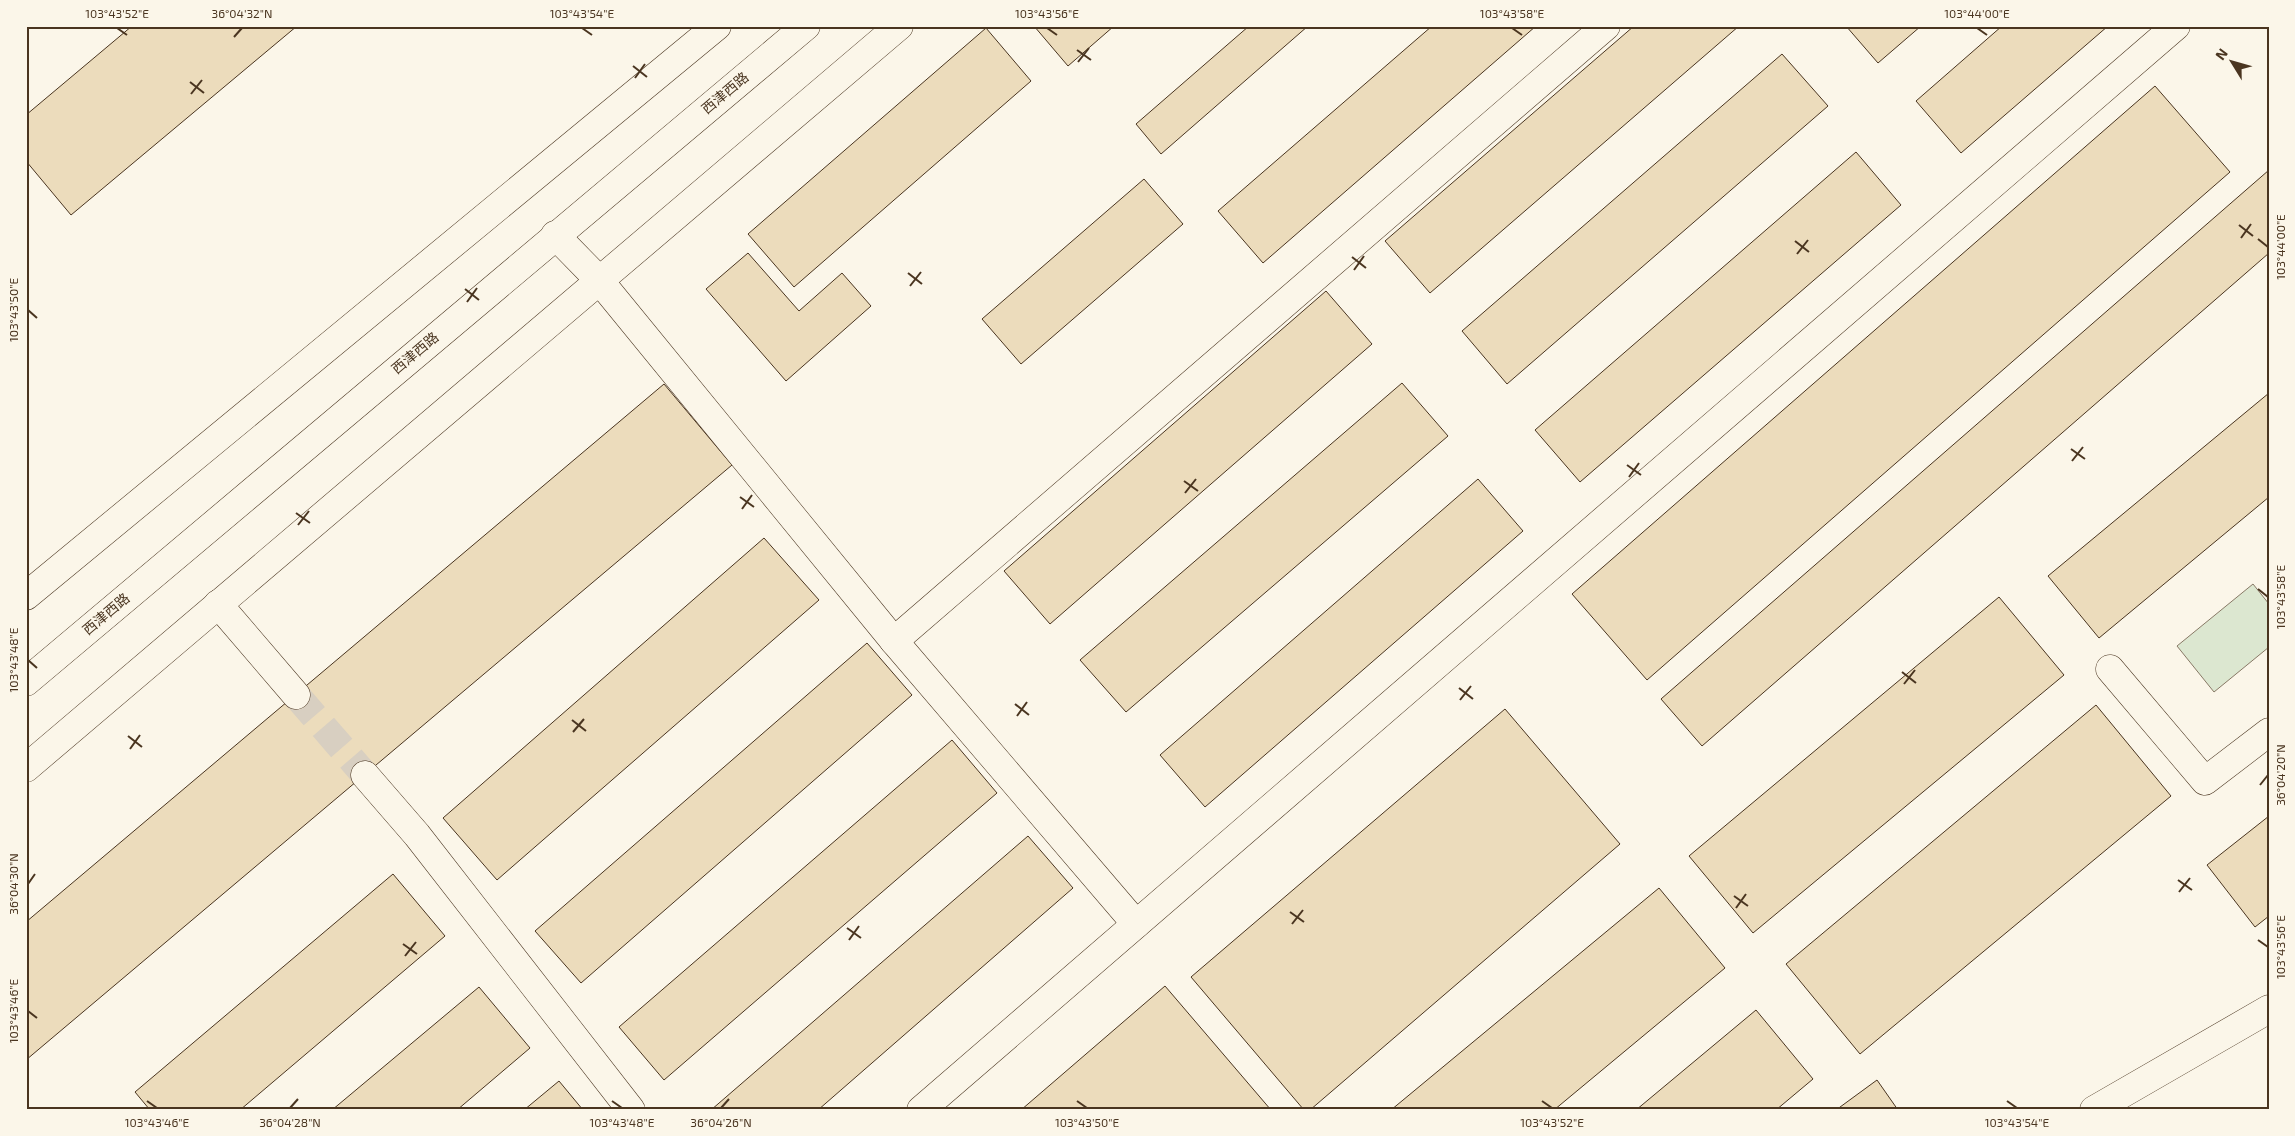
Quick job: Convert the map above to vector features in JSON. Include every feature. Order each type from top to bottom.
[{"type":"main road","points":[[26,596],[717,26]]},
{"type":"main road","name":"西津西路","points":[[26,682],[555,235],[806,26]]},
{"type":"main road","points":[[26,768],[899,26]]},
{"type":"main road","points":[[894,641],[1606,26]]},
{"type":"main road","points":[[921,1110],[2176,26]]},
{"type":"main road","points":[[555,235],[599,280],[894,641],[1136,924]]},
{"type":"main road","points":[[218,604],[296,695]]},
{"type":"main road","points":[[2110,669],[2205,781],[2269,732]]},
{"type":"main road","points":[[365,775],[417,835],[631,1110]]},
{"type":"main road","points":[[2094,1110],[2269,1009]]},
{"type":"green space","points":[[2253,584],[2269,604],[2269,647],[2214,692],[2177,646]]},
{"type":"building","points":[[132,26],[297,26],[71,215],[26,161],[26,115]]},
{"type":"building","points":[[1034,26],[1114,26],[1068,66]]},
{"type":"building","points":[[1249,26],[1308,26],[1161,154],[1136,124]]},
{"type":"building","points":[[1432,26],[1536,26],[1263,263],[1218,211]]},
{"type":"building","points":[[1634,26],[1739,26],[1430,293],[1385,241]]},
{"type":"building","points":[[1846,26],[1921,26],[1878,63]]},
{"type":"building","points":[[2002,26],[2108,26],[1961,153],[1916,101]]},
{"type":"building","points":[[986,28],[1031,81],[794,287],[748,234]]},
{"type":"building","points":[[1782,54],[1828,106],[1507,384],[1462,331]]},
{"type":"building","points":[[2155,86],[2230,172],[1647,680],[1572,594]]},
{"type":"building","points":[[1856,152],[1901,205],[1580,482],[1535,430]]},
{"type":"building","points":[[2269,170],[2269,253],[1702,746],[1661,699]]},
{"type":"building","points":[[1144,179],[1183,224],[1021,364],[982,319]]},
{"type":"building","points":[[748,253],[799,311],[842,273],[871,306],[786,381],[706,289]]},
{"type":"building","points":[[1326,291],[1372,344],[1050,624],[1004,571]]},
{"type":"building","points":[[1402,383],[1448,436],[1126,712],[1080,660]]},
{"type":"building","points":[[664,384],[732,465],[26,1060],[26,922]]},
{"type":"building","points":[[2269,393],[2269,497],[2099,638],[2048,576]]},
{"type":"building","points":[[1478,479],[1523,531],[1205,807],[1160,755]]},
{"type":"building","points":[[764,538],[819,600],[497,880],[443,818]]},
{"type":"building","points":[[1999,597],[2064,675],[1753,933],[1689,856]]},
{"type":"building","points":[[867,643],[912,695],[581,983],[535,931]]},
{"type":"building","points":[[2096,705],[2171,796],[1860,1054],[1786,964]]},
{"type":"building","points":[[1505,709],[1620,844],[1310,1110],[1304,1110],[1191,977]]},
{"type":"building","points":[[952,740],[997,793],[664,1080],[619,1027]]},
{"type":"building","points":[[2269,816],[2269,916],[2255,927],[2207,865]]},
{"type":"building","points":[[1028,836],[1073,888],[818,1110],[711,1110]]},
{"type":"building","points":[[393,874],[445,936],[240,1110],[150,1110],[135,1092]]},
{"type":"building","points":[[1659,888],[1725,968],[1554,1110],[1391,1110]]},
{"type":"building","points":[[1165,986],[1271,1110],[1021,1110]]},
{"type":"building","points":[[479,987],[530,1048],[457,1110],[332,1110]]},
{"type":"building","points":[[1756,1010],[1813,1079],[1776,1110],[1636,1110]]},
{"type":"building","points":[[1877,1080],[1898,1110],[1836,1110]]},
{"type":"building","points":[[559,1081],[583,1110],[524,1110]]},
{"type":"tunnel","points":[[296,695],[365,775]]}]
